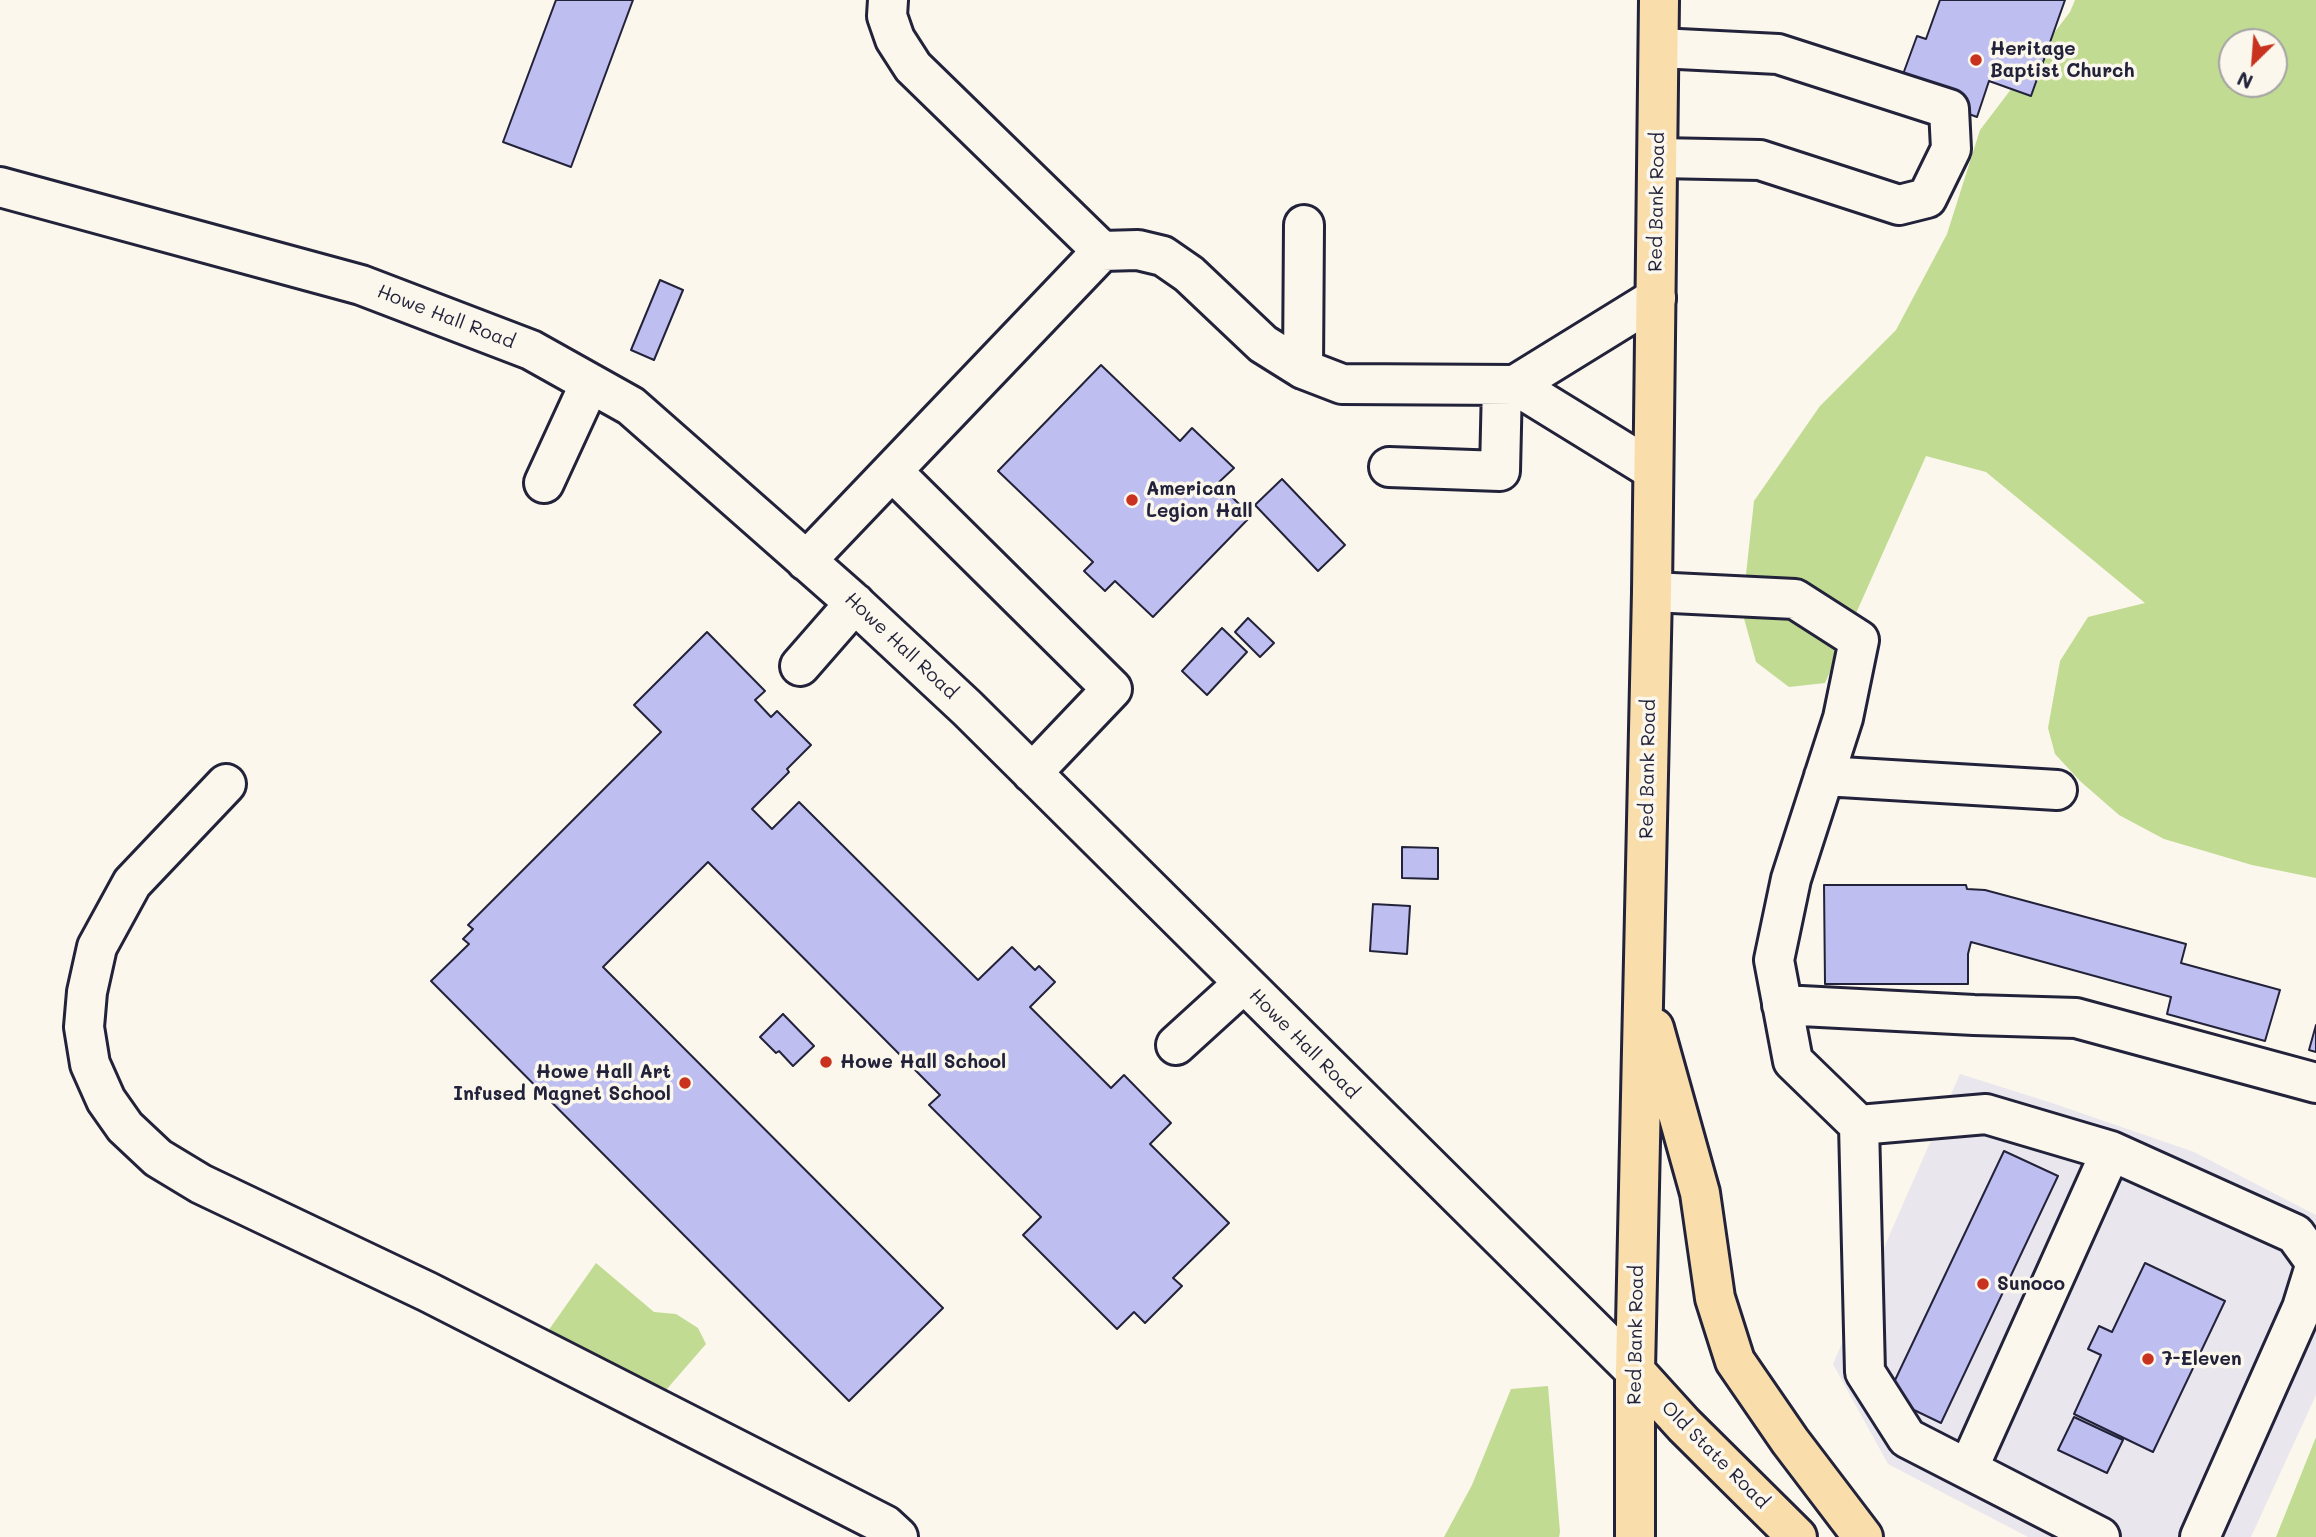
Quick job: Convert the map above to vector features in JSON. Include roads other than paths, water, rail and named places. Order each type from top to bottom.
[{"type":"main road","name":"Red Bank Road","points":[[1635,1537],[1635,1371],[1651,592],[1659,0]]},
{"type":"main road","points":[[1643,989],[1700,1192],[1715,1298],[1735,1361],[1790,1441],[1863,1537]]},
{"type":"main road","name":"Old State Road","points":[[1635,1371],[1684,1425],[1797,1537]]},
{"type":"street","points":[[888,0],[887,16],[895,39],[913,67],[1102,251]]},
{"type":"street","points":[[1658,158],[1760,160],[1899,205],[1927,198],[1951,149],[1949,109],[1778,54],[1660,48]]},
{"type":"street","name":"Howe Hall Road","points":[[0,187],[361,285],[531,350],[631,406],[855,603],[967,708],[1635,1371]]},
{"type":"street","points":[[1303,369],[1304,225]]},
{"type":"street","points":[[807,561],[1102,251],[1138,250],[1163,256],[1189,274],[1263,344],[1303,369],[1342,384],[1509,385],[1653,470]]},
{"type":"street","points":[[1509,385],[1656,298]]},
{"type":"street","points":[[544,483],[590,383]]},
{"type":"street","points":[[1389,467],[1500,471],[1509,385]]},
{"type":"street","points":[[892,471],[1112,689],[1032,773]]},
{"type":"street","points":[[1651,592],[1794,599],[1858,640],[1843,718],[1791,879],[1774,960],[1793,1061],[1859,1125],[1865,1372],[1907,1438],[2100,1537]]},
{"type":"street","points":[[800,666],[855,603]]},
{"type":"street","points":[[1824,776],[2057,790]]},
{"type":"street","points":[[226,784],[132,883],[97,947],[87,992],[84,1027],[90,1064],[106,1100],[125,1128],[158,1158],[201,1184],[428,1292],[885,1525],[898,1537]]},
{"type":"street","points":[[1176,1045],[1243,984]]},
{"type":"street","points":[[1783,1005],[1973,1016],[2076,1018],[2316,1083]]},
{"type":"street","points":[[1859,1125],[1986,1114],[2111,1151],[2295,1234],[2316,1263],[2302,1308],[2200,1537]]},
{"type":"street","points":[[1968,1469],[2111,1151]]},
{"type":"place","name":"Heritage Baptist Church","points":[[1976,60]]},
{"type":"place","name":"American Legion Hall","points":[[1132,500]]},
{"type":"place","name":"Howe Hall School","points":[[826,1062]]},
{"type":"place","name":"Howe Hall Art Infused Magnet School","points":[[685,1083]]},
{"type":"place","name":"Sunoco","points":[[1983,1284]]},
{"type":"place","name":"7-Eleven","points":[[2148,1359]]}]
